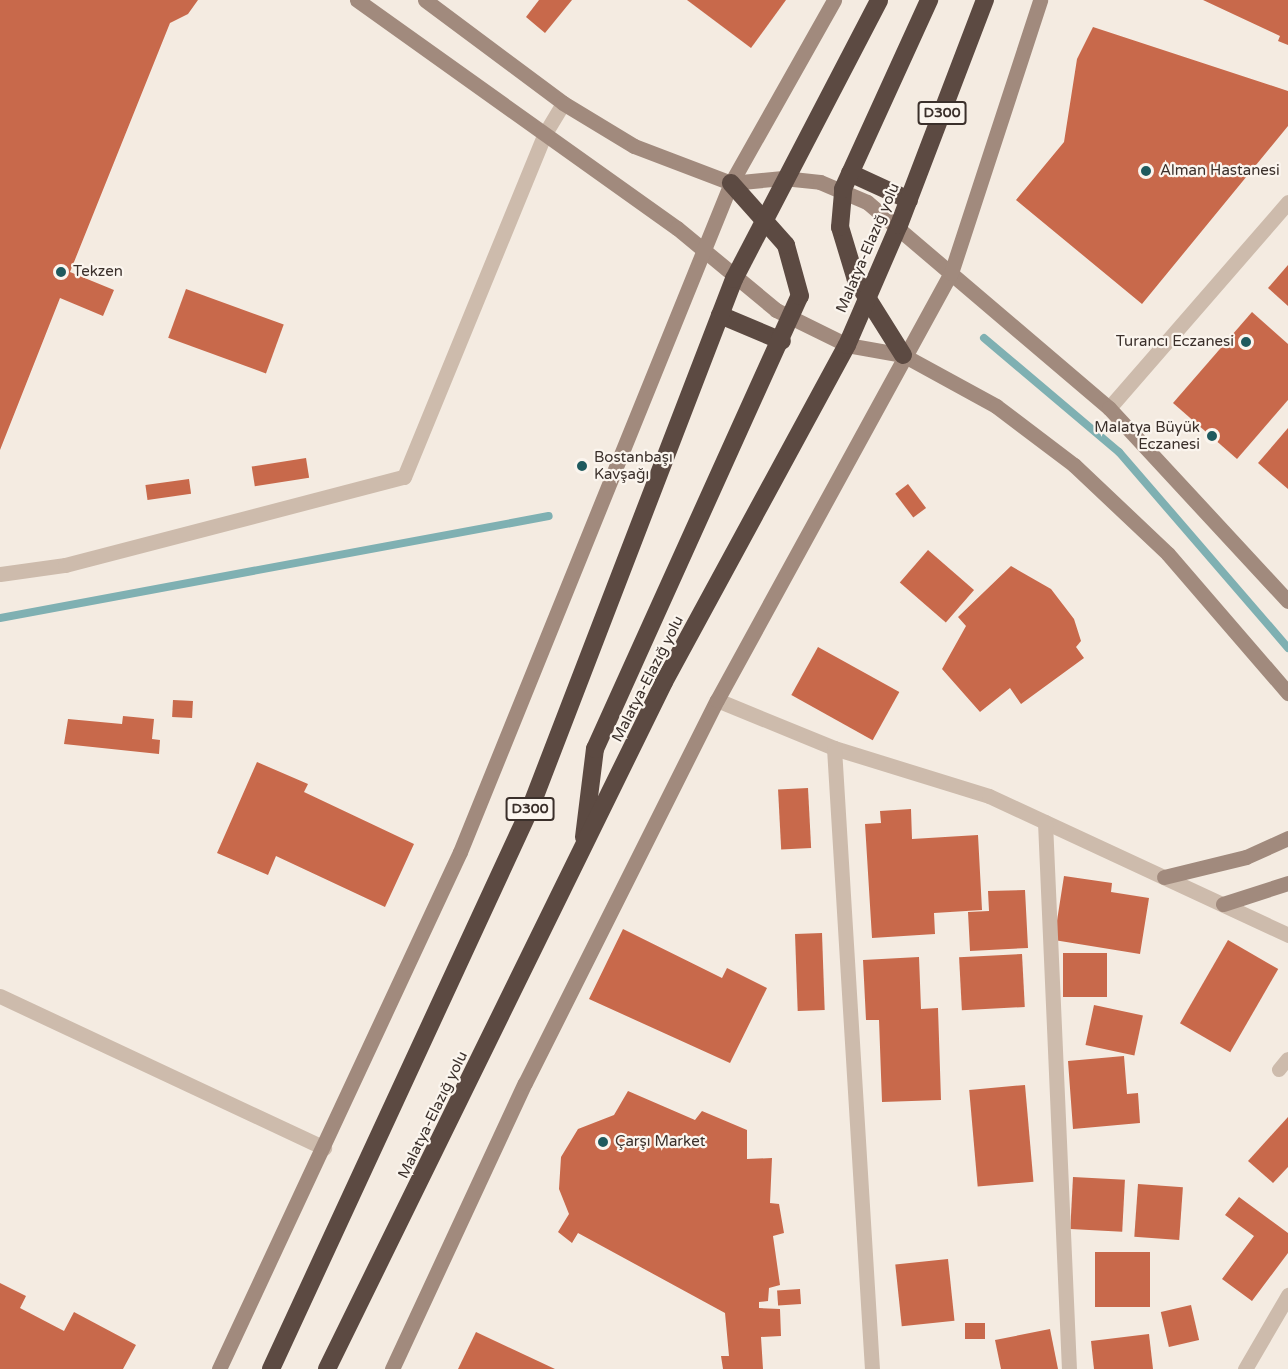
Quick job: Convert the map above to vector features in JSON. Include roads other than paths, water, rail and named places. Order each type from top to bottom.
[{"type":"highway","name":"D300","points":[[271,1369],[530,809],[734,279],[783,178],[879,0]]},
{"type":"highway","points":[[903,355],[867,299],[840,227],[847,181],[929,0]]},
{"type":"highway","name":"Malatya-Elazığ yolu","points":[[330,1364],[582,854],[664,682],[847,345],[909,200],[985,0]]},
{"type":"highway","points":[[847,181],[909,200]]},
{"type":"highway","points":[[582,854],[595,749],[792,320],[800,296],[797,274],[786,245],[764,216],[731,183]]},
{"type":"highway","points":[[720,315],[782,341]]},
{"type":"street","points":[[357,0],[706,249],[734,279],[792,320],[847,345],[903,355],[996,406],[1074,465],[1168,554],[1288,693]]},
{"type":"street","points":[[425,0],[563,103],[634,147],[731,183],[783,178],[847,181],[1108,408],[1288,601]]},
{"type":"street","points":[[219,1369],[324,1148],[469,831],[731,183],[834,0]]},
{"type":"street","points":[[392,1369],[525,1083],[717,700],[903,355],[951,273],[1040,0]]},
{"type":"street","points":[[0,574],[64,565],[404,477],[544,135],[563,103]]},
{"type":"street","points":[[1108,408],[1288,202]]},
{"type":"street","points":[[717,700],[834,748],[988,796],[1288,935]]},
{"type":"street","points":[[834,748],[872,1369]]},
{"type":"street","points":[[1045,822],[1069,1369]]},
{"type":"street","points":[[1164,877],[1246,857],[1288,838]]},
{"type":"street","points":[[1223,904],[1288,883]]},
{"type":"street","points":[[0,996],[324,1148]]},
{"type":"street","points":[[1245,1369],[1288,1295]]},
{"type":"lane","points":[[1279,1070],[1288,1059]]},
{"type":"waterway","points":[[984,338],[1119,452],[1288,648]]},
{"type":"waterway","points":[[0,618],[549,516]]},
{"type":"place","name":"Alman Hastanesi","points":[[1146,171]]},
{"type":"place","name":"Tekzen","points":[[61,272]]},
{"type":"place","name":"Turancı Eczanesi","points":[[1246,342]]},
{"type":"place","name":"Malatya Büyük Eczanesi","points":[[1212,436]]},
{"type":"place","name":"Bostanbaşı Kavşağı","points":[[582,466]]},
{"type":"place","name":"Çarşı Market","points":[[603,1142]]}]
